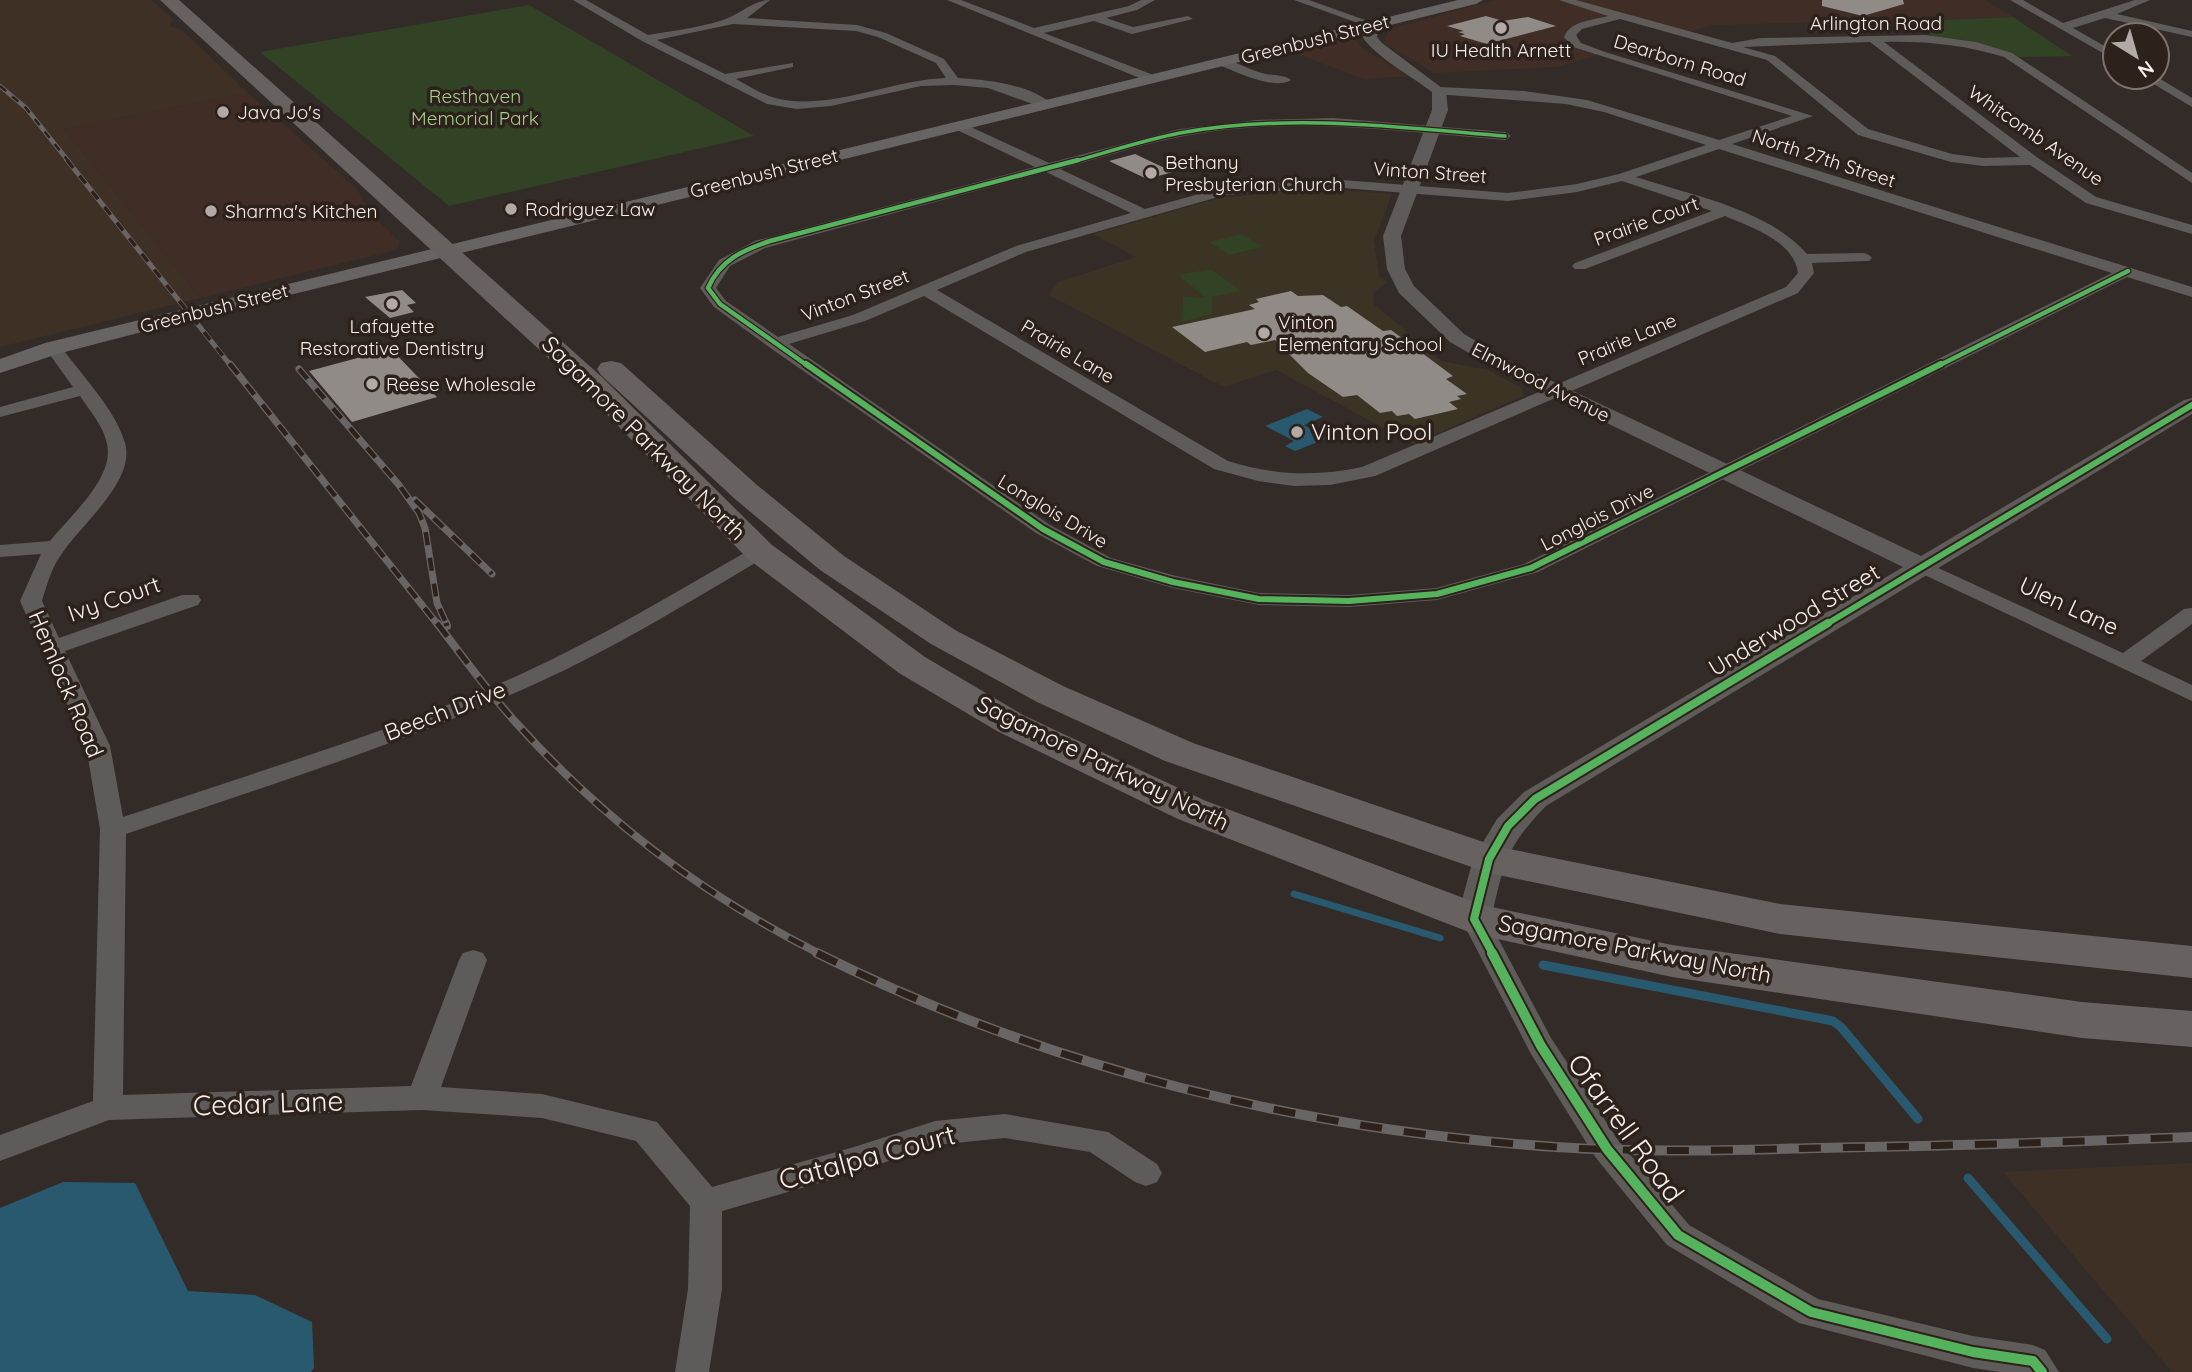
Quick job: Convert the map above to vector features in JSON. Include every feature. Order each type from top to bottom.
[{"type":"main road","name":"Sagamore Parkway North","points":[[169,0],[832,564],[943,638],[1050,694],[1179,752],[1489,859],[1780,919],[2192,962]]},
{"type":"main road","name":"Sagamore Parkway North","points":[[189,0],[460,247],[760,552],[912,664],[1010,723],[1192,810],[1474,919],[1672,961],[2082,1020],[2192,1029]]},
{"type":"main road","name":"Greenbush Street","points":[[0,366],[53,348],[460,247],[1476,0]]},
{"type":"main road","points":[[1373,25],[1387,8]]},
{"type":"main road","name":"Greenbush Street","points":[[0,356],[24,350],[53,348]]},
{"type":"street","points":[[582,2],[609,0]]},
{"type":"street","points":[[734,21],[757,9],[765,0]]},
{"type":"street","points":[[952,0],[1152,79]]},
{"type":"street","points":[[1033,32],[1097,18],[1133,8],[1150,0]]},
{"type":"street","points":[[1299,0],[1373,25],[1370,38],[1379,50],[1439,91]]},
{"type":"street","points":[[1564,0],[1771,58],[1863,132],[1951,158],[1983,162],[2034,161]]},
{"type":"street","points":[[2015,0],[2101,49]]},
{"type":"street","points":[[2063,26],[2074,25],[2146,0]]},
{"type":"street","points":[[582,2],[767,100],[797,105],[831,102],[921,82],[954,81],[989,84],[1047,105]]},
{"type":"street","points":[[2104,14],[2192,34]]},
{"type":"street","name":"Dearborn Road","points":[[1620,16],[1578,27],[1570,37],[1588,50],[1803,116],[1839,115]]},
{"type":"street","points":[[1097,18],[1132,31],[1188,19]]},
{"type":"street","points":[[646,38],[734,21],[857,27],[940,61],[954,81]]},
{"type":"street","name":"Whitcomb Avenue","points":[[1873,39],[2034,161],[2091,200],[2192,230]]},
{"type":"street","name":"Arlington Road","points":[[1731,45],[1761,41],[1949,40],[2008,55],[2192,179]]},
{"type":"street","points":[[1221,62],[1261,77],[1285,80]]},
{"type":"street","points":[[725,78],[789,65]]},
{"type":"street","points":[[2171,87],[2182,83]]},
{"type":"street","name":"Elmwood Avenue","points":[[1439,91],[1440,110],[1392,236],[1396,269],[1406,289],[1457,338],[1556,392],[1923,567]]},
{"type":"street","name":"North 27th Street","points":[[1439,91],[1521,93],[1608,109],[1956,221],[2192,292]]},
{"type":"street","points":[[2171,91],[2192,103]]},
{"type":"street","name":"Vinton Street","points":[[775,343],[859,318],[1004,254],[1224,191],[1330,183],[1508,197],[1577,188],[1623,177],[1803,116]]},
{"type":"street","name":"Longlois Drive","points":[[1505,136],[1333,122],[1233,126],[1180,133],[770,241],[723,262],[712,275],[708,288],[719,304],[1043,529],[1104,562],[1173,582],[1259,599],[1349,601],[1437,594],[1531,568],[2128,271]]},
{"type":"street","points":[[960,126],[1142,213]]},
{"type":"street","points":[[1623,177],[1724,212],[1782,237],[1804,259],[1864,258]]},
{"type":"street","name":"Prairie Court","points":[[1580,266],[1724,212]]},
{"type":"street","name":"Prairie Lane","points":[[922,290],[1211,459],[1256,477],[1295,481],[1334,480],[1368,472],[1792,290],[1806,273],[1804,259]]},
{"type":"street","name":"Hemlock Road","points":[[53,348],[84,390],[117,444],[117,464],[100,492],[55,547],[40,573],[31,601],[98,746],[113,829],[108,1108]]},
{"type":"street","points":[[0,412],[84,390]]},
{"type":"street","name":"Underwood Street","points":[[1474,919],[1489,859],[1508,826],[1535,799],[2192,404]]},
{"type":"street","points":[[0,551],[55,547]]},
{"type":"street","name":"Beech Drive","points":[[113,829],[315,760],[494,694],[639,623],[760,552]]},
{"type":"street","name":"Ulen Lane","points":[[1923,567],[2192,694]]},
{"type":"street","name":"Ivy Court","points":[[54,647],[190,600]]},
{"type":"street","points":[[2125,662],[2192,614]]},
{"type":"street","name":"Ofarrell Road","points":[[1474,919],[1541,1046],[1607,1149],[1678,1234],[1811,1311],[1973,1352],[2033,1361],[2042,1372]]},
{"type":"street","points":[[422,1097],[473,960]]},
{"type":"street","name":"Cedar Lane","points":[[0,1148],[108,1108],[422,1097],[542,1106],[646,1131],[706,1202]]},
{"type":"street","name":"Catalpa Court","points":[[706,1202],[854,1160],[935,1133],[1005,1126],[1097,1141],[1146,1173]]},
{"type":"street","points":[[692,1372],[705,1289],[706,1202]]},
{"type":"shaded area","points":[[0,0],[151,0],[173,19],[169,26],[182,30],[248,93],[64,129],[200,298],[0,347]]},
{"type":"shaded area","points":[[1496,0],[1985,0],[2013,17],[1713,25],[1684,33],[1620,16],[1578,27],[1572,41],[1601,54],[1557,67],[1434,73],[1384,43],[1389,29]]},
{"type":"shaded area","points":[[1352,36],[1363,49],[1409,76],[1364,79],[1289,51]]},
{"type":"shaded area","points":[[248,93],[357,189],[369,212],[400,242],[396,250],[200,298],[64,129]]},
{"type":"shaded area","name":"Vinton Elementary School","points":[[1315,188],[1392,194],[1374,241],[1379,276],[1387,282],[1373,293],[1374,304],[1442,361],[1488,370],[1522,388],[1523,396],[1413,444],[1276,370],[1224,387],[1049,295],[1058,282],[1136,257],[1093,234],[1219,198]]},
{"type":"shaded area","points":[[2192,1163],[2192,1372],[2172,1372],[2003,1172]]},
{"type":"green space","name":"Resthaven Memorial Park","points":[[529,5],[754,136],[449,206],[260,52]]},
{"type":"green space","points":[[2013,17],[2072,56],[2020,57],[1964,40],[1932,36],[1913,21]]},
{"type":"green space","points":[[1242,234],[1262,247],[1229,255],[1209,242]]},
{"type":"green space","points":[[1211,269],[1241,291],[1212,297],[1212,314],[1182,322],[1183,297],[1206,298],[1178,275]]},
{"type":"water","name":"Vinton Pool","points":[[1307,409],[1323,417],[1304,425],[1328,438],[1295,451],[1285,446],[1294,441],[1265,426]]},
{"type":"water","points":[[63,1182],[135,1183],[188,1291],[255,1295],[312,1322],[314,1368],[311,1372],[0,1372],[0,1208]]},
{"type":"building","points":[[1822,0],[1903,0],[1904,4],[1863,16],[1822,6]]},
{"type":"building","name":"IU Health Arnett","points":[[1486,16],[1503,21],[1528,17],[1556,26],[1487,44],[1460,36],[1465,34],[1458,32],[1464,31],[1447,26]]},
{"type":"building","points":[[1135,154],[1173,172],[1147,179],[1109,161]]},
{"type":"building","name":"Lafayette Restorative Dentistry","points":[[402,290],[416,303],[407,305],[414,312],[390,318],[365,297]]},
{"type":"building","name":"Vinton Elementary School","points":[[1291,291],[1298,296],[1323,295],[1341,307],[1347,306],[1383,331],[1391,330],[1453,376],[1446,379],[1467,394],[1457,396],[1461,399],[1449,402],[1458,409],[1415,419],[1409,414],[1397,416],[1392,411],[1380,413],[1357,395],[1343,397],[1308,373],[1275,340],[1251,345],[1247,342],[1205,352],[1172,327],[1255,309],[1249,305],[1259,302],[1256,299]]},
{"type":"building","name":"Reese Wholesale","points":[[391,349],[437,397],[352,422],[309,371]]},
{"type":"waterway","points":[[1294,894],[1440,938]]},
{"type":"waterway","points":[[1543,965],[1833,1021],[1841,1027],[1918,1119]]},
{"type":"waterway","points":[[1968,1178],[2107,1339]]},
{"type":"railway","points":[[0,86],[26,108],[69,162]]},
{"type":"railway","points":[[67,160],[231,366]]},
{"type":"railway","points":[[230,364],[438,625]]},
{"type":"railway","points":[[299,369],[399,485],[419,513],[425,528],[437,603],[447,625]]},
{"type":"railway","points":[[415,500],[492,574]]},
{"type":"railway","points":[[437,623],[520,727],[587,795],[623,826],[698,882],[737,908],[820,954]]},
{"type":"railway","points":[[817,953],[904,994],[1084,1060],[1177,1087],[1365,1126],[1460,1138],[1621,1150],[1958,1145],[2192,1137]]},
{"type":"cycle path","points":[[1505,136],[1333,122],[1257,124],[1180,133],[770,241],[741,252],[724,263],[708,288],[720,304],[1043,529],[1104,562],[1173,582],[1259,599],[1349,601],[1437,594],[1531,568],[2128,271]]},
{"type":"cycle path","points":[[2042,1372],[2033,1361],[1973,1352],[1811,1312],[1678,1235],[1607,1149],[1541,1046],[1474,919],[1489,859],[1508,826],[1535,799],[2192,405]]},
{"type":"place","name":"IU Health Arnett","points":[[1501,28]]},
{"type":"place","name":"Java Jo's","points":[[223,112]]},
{"type":"place","name":"Bethany Presbyterian Church","points":[[1151,173]]},
{"type":"place","name":"Rodriguez Law","points":[[511,209]]},
{"type":"place","name":"Sharma's Kitchen","points":[[211,211]]},
{"type":"place","name":"Lafayette Restorative Dentistry","points":[[392,304]]},
{"type":"place","name":"Vinton Elementary School","points":[[1264,333]]},
{"type":"place","name":"Reese Wholesale","points":[[372,384]]},
{"type":"place","name":"Vinton Pool","points":[[1297,432]]}]
